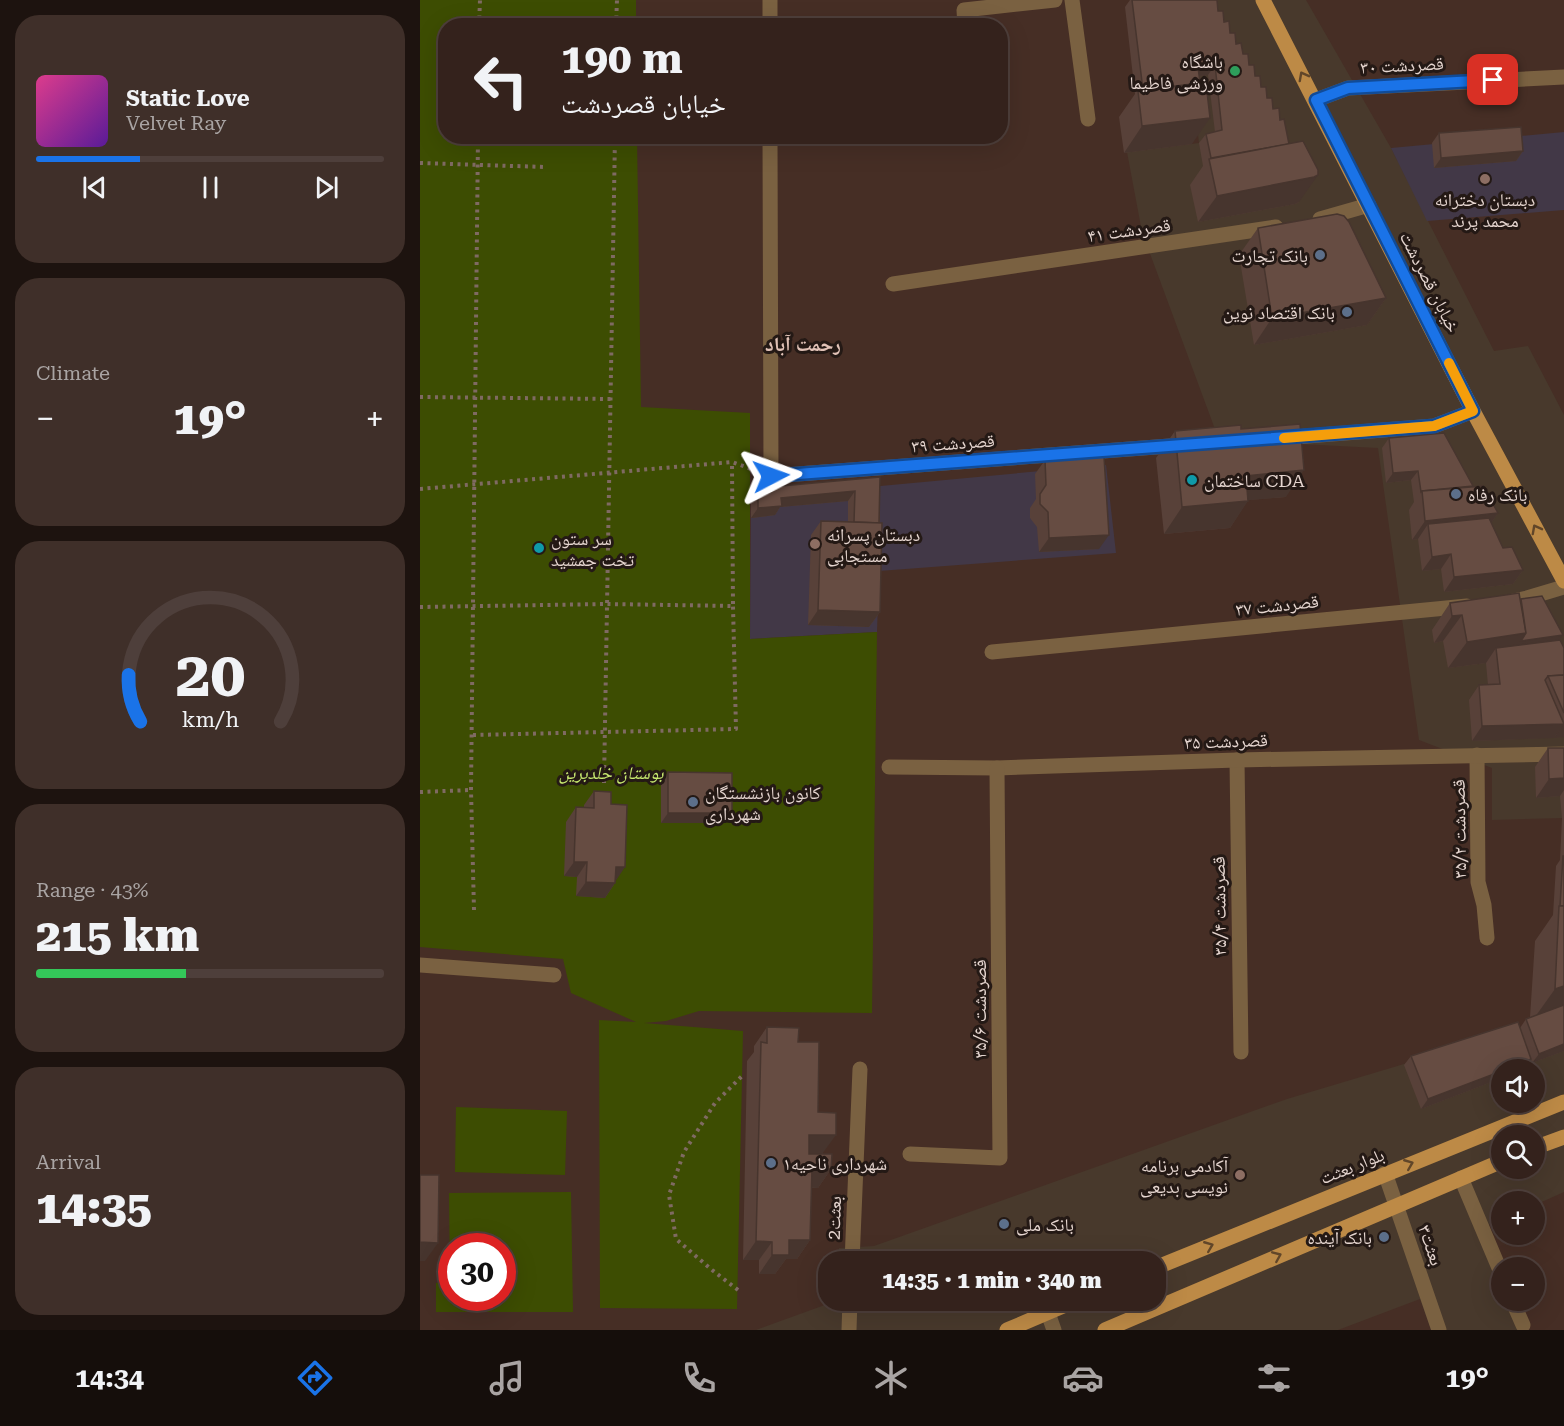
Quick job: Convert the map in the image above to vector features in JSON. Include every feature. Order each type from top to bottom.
[{"type":"main road","name":"خیابان قصردشت","points":[[1263,0],[1473,411],[1564,581]]},
{"type":"main road","name":"بلوار بعثت","points":[[1166,1263],[1564,1102]]},
{"type":"main road","points":[[1545,1144],[1564,1137]]},
{"type":"main road","points":[[1105,1330],[1491,1166]]},
{"type":"main road","points":[[1007,1330],[1052,1311]]},
{"type":"street","points":[[770,0],[770,18]]},
{"type":"street","points":[[964,18],[964,10],[1001,3],[1054,0]]},
{"type":"street","points":[[1072,0],[1088,119]]},
{"type":"street","name":"قصردشت ۳۰","points":[[1316,100],[1348,88],[1564,77]]},
{"type":"street","points":[[770,144],[771,476]]},
{"type":"street","name":"قصردشت ۴۱","points":[[893,284],[1300,223],[1369,205]]},
{"type":"street","points":[[1268,439],[1434,426],[1473,411]]},
{"type":"street","name":"قصردشت ۳۹","points":[[771,476],[1197,444]]},
{"type":"street","name":"قصردشت ۳۷","points":[[992,652],[1483,604],[1527,598],[1564,587]]},
{"type":"street","name":"قصردشت ۳۵","points":[[889,767],[997,768],[1237,760],[1564,754]]},
{"type":"street","name":"قصردشت ۳۵/۲","points":[[1477,755],[1478,882],[1484,905],[1487,938]]},
{"type":"street","name":"قصردشت ۳۵/۴","points":[[1237,760],[1241,1052]]},
{"type":"street","name":"قصردشت ۳۵/۶","points":[[910,1154],[1000,1158],[997,768]]},
{"type":"street","points":[[420,965],[554,975]]},
{"type":"street","name":"2بعثت","points":[[852,1251],[860,1069]]},
{"type":"street","name":"بعثت۳","points":[[1385,1173],[1440,1330]]},
{"type":"street","points":[[1461,1178],[1494,1257]]},
{"type":"street","points":[[849,1330],[850,1311]]},
{"type":"street","points":[[1517,1311],[1523,1325]]},
{"type":"street","points":[[1048,1313],[1054,1330]]},
{"type":"path","points":[[479,18],[480,0]]},
{"type":"path","points":[[616,18],[617,0]]},
{"type":"path","points":[[474,910],[471,790],[478,144]]},
{"type":"path","points":[[604,783],[615,144]]},
{"type":"path","points":[[420,164],[545,167]]},
{"type":"path","points":[[420,397],[611,399]]},
{"type":"path","points":[[420,489],[732,462],[771,476]]},
{"type":"path","points":[[473,735],[736,729],[732,462]]},
{"type":"path","points":[[420,607],[607,604],[733,606]]},
{"type":"path","points":[[420,792],[471,790]]},
{"type":"path","points":[[738,1290],[676,1239],[669,1195],[684,1152],[715,1103],[742,1076]]},
{"type":"shaded area","points":[[1182,0],[1306,0],[1391,148],[1494,351],[1528,346],[1564,415],[1564,818],[1492,820],[1492,768],[1419,740],[1378,448],[1219,440],[1142,232],[1127,152],[1199,143]]},
{"type":"shaded area","name":"دبستان دخترانه محمد پرند","points":[[1564,132],[1564,210],[1427,221],[1391,148]]},
{"type":"shaded area","points":[[1106,465],[1116,553],[879,571],[877,632],[750,639],[751,498]]},
{"type":"shaded area","points":[[1564,1012],[1564,1192],[1545,1201],[1545,1191],[1491,1191],[1491,1224],[1484,1227],[1495,1257],[1491,1257],[1491,1311],[1515,1311],[1522,1330],[1431,1330],[1420,1299],[1338,1330],[756,1330],[818,1307],[818,1311],[1166,1311],[1166,1251],[839,1251],[839,1248],[874,1246],[1287,1099],[1511,1032]]},
{"type":"green space","name":"بوستان خلدبرین","points":[[420,0],[636,0],[636,18],[438,18],[438,144],[637,144],[641,407],[750,413],[750,639],[877,632],[872,1013],[699,1011],[666,1021],[644,1023],[743,1031],[737,1309],[600,1308],[599,1020],[636,1022],[571,993],[563,959],[420,947]]},
{"type":"green space","points":[[456,1107],[567,1111],[565,1175],[455,1172]]},
{"type":"green space","points":[[571,1192],[573,1312],[436,1312],[436,1283],[438,1283],[438,1311],[516,1311],[516,1233],[449,1233],[449,1193]]},
{"type":"building","points":[[1132,0],[1217,0],[1218,11],[1223,11],[1224,22],[1229,21],[1230,33],[1235,33],[1236,44],[1241,43],[1243,54],[1248,54],[1249,65],[1254,65],[1255,76],[1260,76],[1261,87],[1266,87],[1267,98],[1272,98],[1273,109],[1279,108],[1280,120],[1284,119],[1289,144],[1211,158],[1206,134],[1222,130],[1215,65],[1198,67],[1200,83],[1143,90]]},
{"type":"building","points":[[1206,83],[1210,118],[1142,126],[1138,91]]},
{"type":"building","points":[[1521,127],[1523,151],[1441,158],[1439,133]]},
{"type":"building","points":[[1303,141],[1318,170],[1318,175],[1217,196],[1209,159]]},
{"type":"building","points":[[1337,214],[1344,216],[1349,222],[1386,298],[1272,318],[1258,228]]},
{"type":"building","points":[[1300,424],[1304,470],[1246,476],[1248,501],[1182,507],[1175,431],[1241,425],[1241,429]]},
{"type":"building","points":[[1444,433],[1473,486],[1421,492],[1418,471],[1393,473],[1389,438]]},
{"type":"building","points":[[1104,457],[1109,535],[1049,538],[1048,512],[1040,504],[1040,494],[1046,485],[1045,460]]},
{"type":"building","points":[[880,477],[879,523],[854,522],[855,491],[781,498],[782,506],[758,508],[758,488]]},
{"type":"building","points":[[1483,486],[1498,513],[1425,521],[1422,491]]},
{"type":"building","points":[[1489,518],[1503,548],[1512,547],[1523,570],[1454,577],[1451,554],[1432,557],[1428,524]]},
{"type":"building","points":[[821,521],[882,523],[880,612],[818,610]]},
{"type":"building","points":[[1519,593],[1526,633],[1467,642],[1462,615],[1452,616],[1450,603]]},
{"type":"building","points":[[1542,596],[1563,635],[1521,641],[1526,633],[1521,599]]},
{"type":"building","points":[[1560,640],[1564,648],[1564,675],[1548,676],[1545,680],[1564,724],[1482,726],[1479,685],[1500,684],[1496,648]]},
{"type":"building","points":[[1564,675],[1564,713],[1548,676]]},
{"type":"building","points":[[1548,748],[1564,748],[1564,778],[1549,779]]},
{"type":"building","name":"کانون بازنشستگان شهرداری","points":[[668,772],[732,773],[732,813],[668,813]]},
{"type":"building","points":[[594,791],[611,792],[611,804],[627,805],[625,867],[616,867],[615,883],[586,882],[587,862],[574,862],[576,807],[594,808]]},
{"type":"building","points":[[1563,856],[1564,906],[1560,906]]},
{"type":"building","points":[[1559,906],[1564,906],[1564,986],[1555,989]]},
{"type":"building","points":[[1564,1005],[1564,1044],[1539,1054],[1526,1019]]},
{"type":"building","points":[[1518,1022],[1531,1059],[1491,1059],[1491,1075],[1428,1099],[1411,1056]]},
{"type":"building","name":"شهرداری ناحیه۱","points":[[767,1027],[799,1028],[798,1042],[819,1042],[818,1112],[836,1113],[836,1135],[809,1135],[809,1154],[832,1154],[831,1169],[812,1169],[810,1240],[789,1240],[789,1255],[772,1255],[772,1242],[756,1241],[761,1042],[767,1043]]},
{"type":"building","points":[[420,1175],[439,1175],[438,1243],[420,1242]]},
{"type":"slow traffic","points":[[1284,438],[1434,426],[1473,411],[1449,363]]},
{"type":"place","name":"باشگاه ورزشی فاطیما","points":[[1235,71]]},
{"type":"place","name":"دبستان دخترانه محمد پرند","points":[[1485,179]]},
{"type":"place","name":"بانک تجارت","points":[[1320,255]]},
{"type":"place","name":"بانک اقتصاد نوین","points":[[1347,312]]},
{"type":"place","name":"ساختمان CDA","points":[[1192,480]]},
{"type":"place","name":"بانک رفاه","points":[[1456,494]]},
{"type":"place","name":"دبستان پسرانه مستجابی","points":[[815,544]]},
{"type":"place","name":"سر ستون تخت جمشید","points":[[539,548]]},
{"type":"place","name":"کانون بازنشستگان شهرداری","points":[[693,802]]},
{"type":"place","name":"شهرداری ناحیه۱","points":[[771,1163]]},
{"type":"place","name":"آکادمی برنامه نویسی بدیعی","points":[[1240,1175]]},
{"type":"place","name":"بانک ملی","points":[[1004,1224]]},
{"type":"place","name":"بانک آینده","points":[[1384,1237]]},
{"type":"district","name":"رحمت آباد","points":[[803,344]]},
{"type":"route","points":[[771,476],[1434,426],[1473,411],[1316,100],[1348,88],[1493,80]]}]
